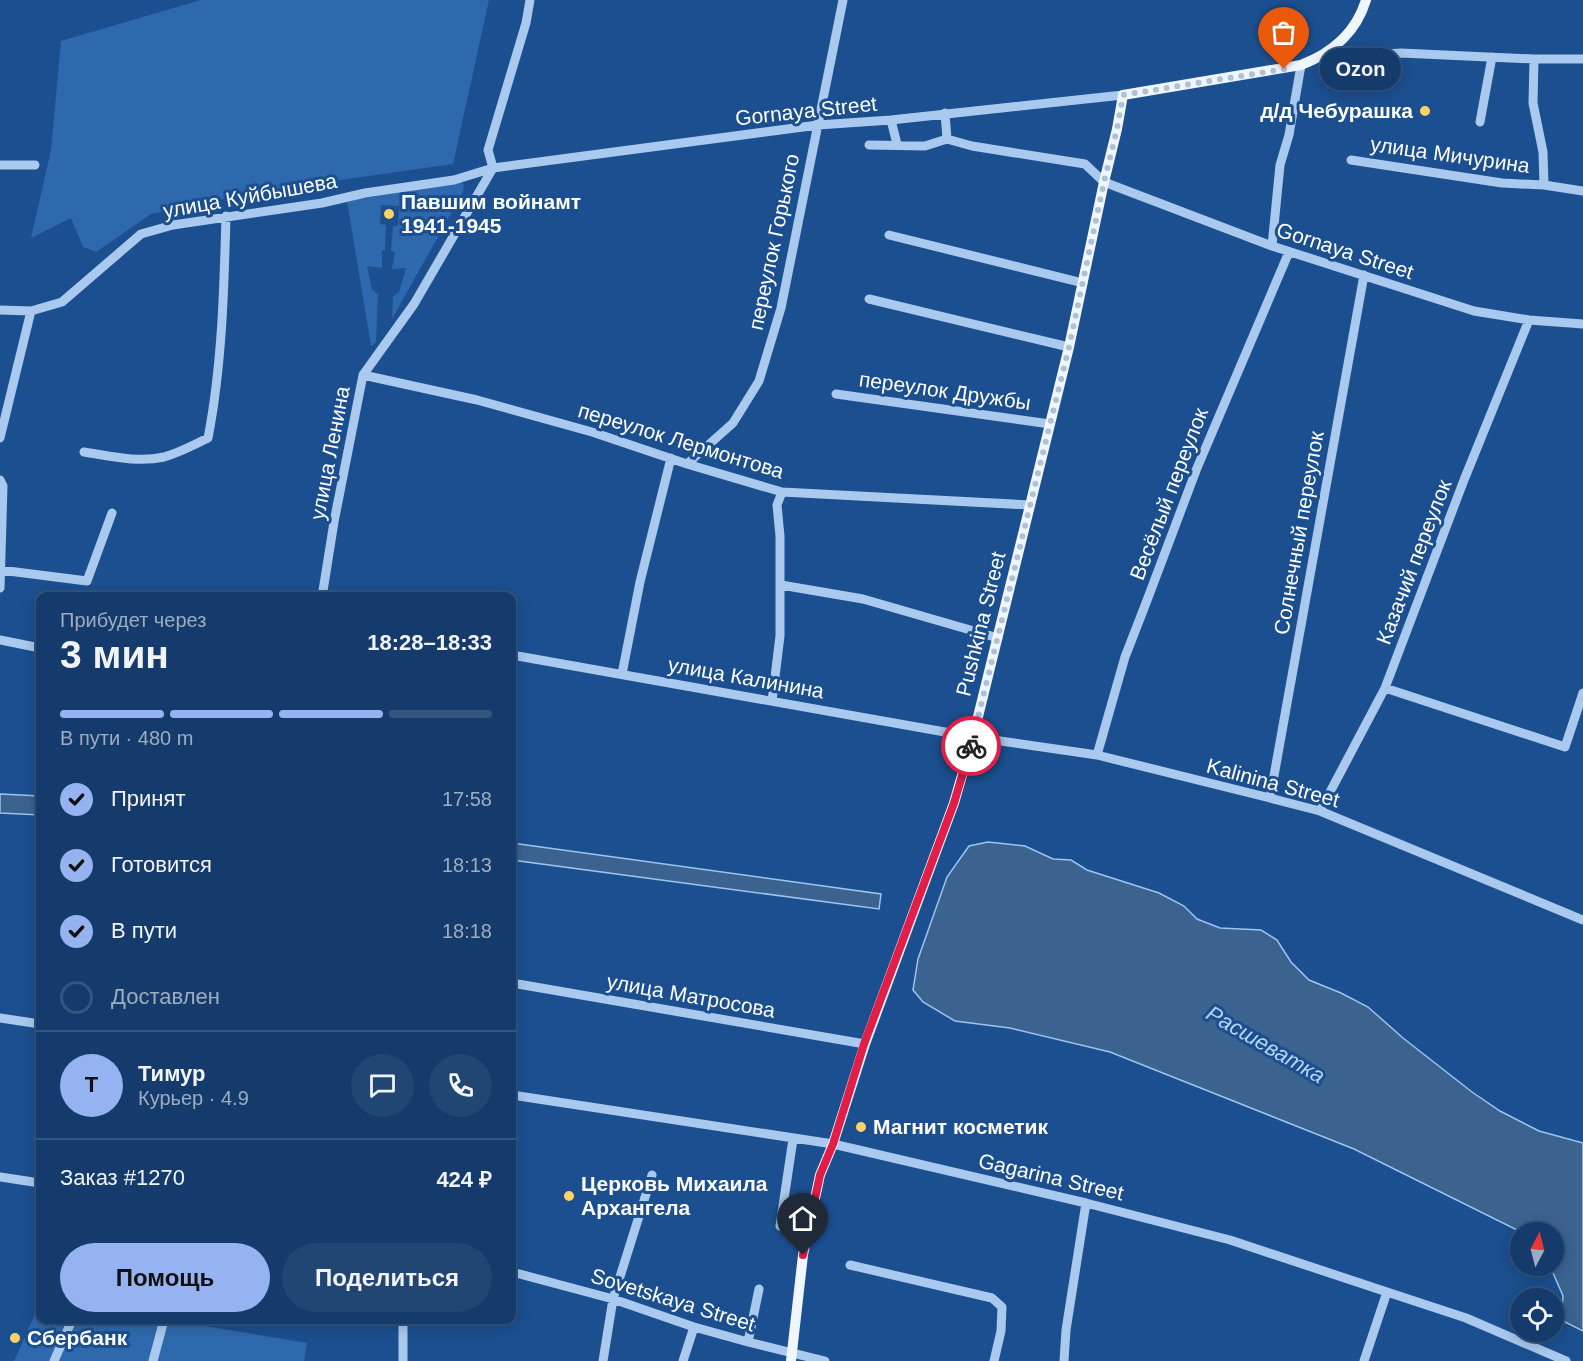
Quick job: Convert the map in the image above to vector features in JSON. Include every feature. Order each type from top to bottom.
[{"type":"main road","points":[[1123,95],[1268,72],[1301,65],[1320,58],[1353,28],[1366,0]]},
{"type":"main road","name":"Pushkina Street","points":[[791,1358],[803,1255],[820,1175],[833,1144],[864,1044],[954,803],[973,737],[1069,347],[1123,95]]},
{"type":"street","points":[[493,168],[488,150],[526,23],[530,0]]},
{"type":"street","name":"переулок Горького","points":[[687,464],[733,423],[759,381],[781,308],[843,0]]},
{"type":"street","points":[[1320,58],[1401,53],[1534,59],[1582,58]]},
{"type":"street","points":[[1480,122],[1492,57]]},
{"type":"street","name":"улица Мичурина","points":[[1534,59],[1533,103],[1543,152],[1544,185]]},
{"type":"street","points":[[1272,246],[1280,165],[1289,135],[1301,65]]},
{"type":"street","name":"Gornaya Street","points":[[493,168],[818,125],[891,120],[1123,95]]},
{"type":"street","points":[[869,145],[925,146],[947,139],[945,113]]},
{"type":"street","points":[[891,120],[897,144]]},
{"type":"street","name":"Gornaya Street","points":[[947,139],[972,146],[1085,164],[1104,182],[1272,246],[1474,311],[1529,320],[1583,324]]},
{"type":"street","name":"улица Мичурина","points":[[1351,160],[1502,183],[1544,185],[1583,191]]},
{"type":"street","points":[[0,165],[35,165]]},
{"type":"street","name":"улица Куйбышева","points":[[0,310],[31,311],[62,302],[141,234],[173,225],[322,203],[365,193],[454,180],[493,168]]},
{"type":"street","name":"улица Ленина","points":[[323,592],[363,375],[414,304],[493,168]]},
{"type":"street","points":[[84,452],[125,459],[151,459],[166,456],[208,438],[216,385],[224,291],[226,216]]},
{"type":"street","points":[[889,235],[1083,283]]},
{"type":"street","name":"Весёлый переулок","points":[[1097,755],[1125,657],[1149,593],[1197,468],[1289,252]]},
{"type":"street","name":"Солнечный переулок","points":[[1270,798],[1364,276]]},
{"type":"street","points":[[869,299],[1069,347]]},
{"type":"street","points":[[0,438],[31,311]]},
{"type":"street","name":"Казачий переулок","points":[[1320,811],[1385,688],[1464,480],[1529,320]]},
{"type":"street","name":"переулок Лермонтова","points":[[363,375],[477,400],[581,428],[687,464],[782,492],[1030,505]]},
{"type":"street","name":"переулок Дружбы","points":[[836,394],[1050,423]]},
{"type":"street","points":[[622,674],[640,582],[671,458]]},
{"type":"street","points":[[0,480],[3,486],[0,588]]},
{"type":"street","points":[[772,701],[780,636],[780,536],[777,504],[782,492]]},
{"type":"street","points":[[1,570],[87,581],[112,513]]},
{"type":"street","points":[[781,585],[863,599],[998,638]]},
{"type":"street","points":[[0,640],[36,647]]},
{"type":"street","name":"улица Калинина","points":[[516,656],[973,737]]},
{"type":"street","points":[[1385,688],[1565,747],[1583,693]]},
{"type":"street","name":"Kalinina Street","points":[[973,737],[1097,755],[1320,811],[1583,920]]},
{"type":"street","name":"улица Матросова","points":[[516,984],[864,1044]]},
{"type":"street","points":[[0,1018],[36,1023]]},
{"type":"street","name":"Gagarina Street","points":[[516,1096],[833,1144],[1086,1203],[1230,1240],[1466,1318],[1566,1361]]},
{"type":"street","points":[[780,1226],[793,1139]]},
{"type":"street","points":[[603,1361],[613,1299],[652,1174]]},
{"type":"street","points":[[0,1177],[36,1182]]},
{"type":"street","points":[[1064,1361],[1066,1330],[1086,1203]]},
{"type":"street","points":[[850,1265],[992,1298],[1002,1307],[1001,1330],[994,1361]]},
{"type":"street","name":"Sovetskaya Street","points":[[516,1273],[613,1299],[791,1358],[825,1361]]},
{"type":"street","points":[[748,1342],[759,1289]]},
{"type":"street","points":[[1364,1361],[1387,1292]]},
{"type":"street","points":[[54,1361],[70,1324]]},
{"type":"street","points":[[153,1361],[163,1324]]},
{"type":"street","points":[[403,1324],[403,1361]]},
{"type":"street","points":[[683,1361],[694,1327]]},
{"type":"shaded area","points":[[201,0],[489,0],[453,164],[256,192],[151,214],[96,252],[83,247],[71,218],[31,238],[51,150],[61,41]]},
{"type":"shaded area","points":[[461,182],[464,185],[463,192],[392,319],[393,296],[399,292],[406,268],[392,269],[395,252],[391,251],[393,226],[398,226],[399,206],[381,205],[380,224],[386,225],[382,268],[367,266],[372,289],[378,295],[376,342],[371,346],[347,201]]},
{"type":"shaded area","points":[[36,1312],[36,1324],[197,1324],[307,1343],[304,1361],[14,1361]]},
{"type":"water","points":[[0,794],[36,796],[36,815],[0,813]]},
{"type":"water","name":"Расшеватка","points":[[988,842],[1025,846],[1053,859],[1071,860],[1087,870],[1159,893],[1184,906],[1197,919],[1220,928],[1261,930],[1277,940],[1291,962],[1309,980],[1368,1007],[1403,1038],[1500,1111],[1539,1131],[1583,1143],[1583,1331],[1564,1322],[1564,1288],[1560,1288],[1554,1276],[1564,1276],[1564,1222],[1510,1222],[1510,1227],[1354,1149],[1110,1052],[1010,1028],[955,1021],[923,1002],[913,990],[918,959],[947,877],[969,846]]},
{"type":"water","points":[[516,844],[881,894],[879,909],[516,861]]},
{"type":"way so far","points":[[971,746],[1069,347],[1123,95],[1284,69]]},
{"type":"place","name":"Ozon","points":[[1284,69]]},
{"type":"place","name":"д/д Чебурашка","points":[[1425,111]]},
{"type":"place","name":"Павшим войнамт 1941-1945","points":[[389,214]]},
{"type":"place","name":"Магнит косметик","points":[[861,1127]]},
{"type":"place","name":"Церковь Михаила Архангела","points":[[569,1196]]},
{"type":"place","name":"Сбербанк","points":[[15,1338]]},
{"type":"route","points":[[803,1255],[820,1175],[833,1144],[864,1044],[954,803],[971,746]]}]
